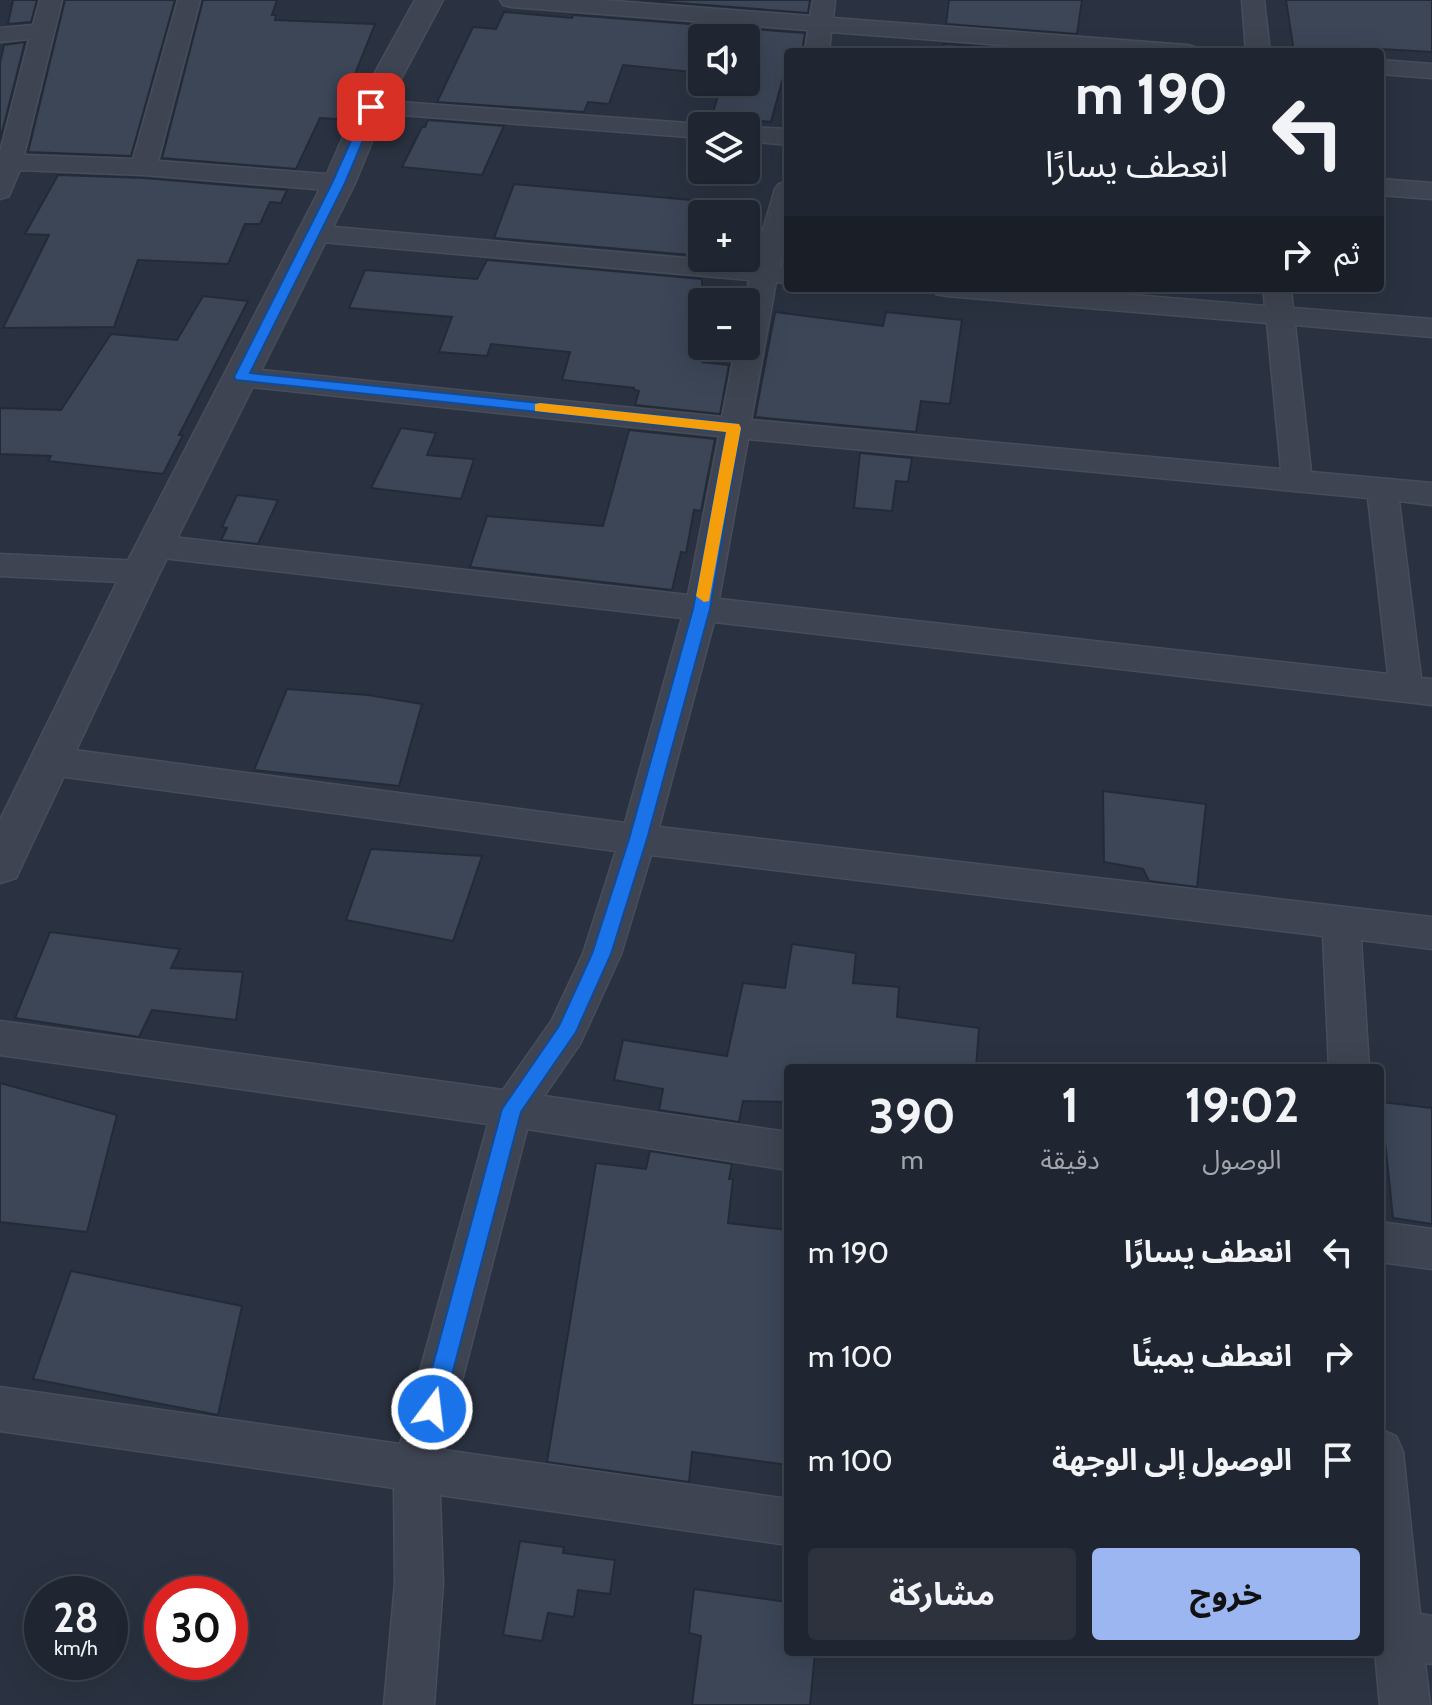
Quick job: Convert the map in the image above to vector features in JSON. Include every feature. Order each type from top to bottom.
[{"type":"street","points":[[0,191],[5,162],[51,0]]},
{"type":"street","points":[[144,167],[189,0]]},
{"type":"street","points":[[0,865],[148,559],[339,183],[371,107],[429,0]]},
{"type":"street","points":[[511,0],[1131,48]]},
{"type":"street","points":[[818,48],[824,0]]},
{"type":"street","points":[[1253,0],[1258,48]]},
{"type":"street","points":[[0,35],[42,31]]},
{"type":"street","points":[[1384,67],[1432,71]]},
{"type":"street","points":[[371,107],[688,130]]},
{"type":"street","points":[[760,135],[784,137]]},
{"type":"street","points":[[5,162],[144,167],[339,183]]},
{"type":"street","points":[[1384,187],[1432,191]]},
{"type":"street","points":[[409,1705],[419,1583],[416,1469],[512,1109],[566,1032],[602,954],[638,839],[701,609],[734,428],[776,274],[784,217]]},
{"type":"street","points":[[311,233],[776,274]]},
{"type":"street","points":[[1048,292],[1278,301],[1432,328]]},
{"type":"street","points":[[1278,301],[1297,479]]},
{"type":"street","points":[[241,377],[734,428],[1432,494]]},
{"type":"street","points":[[0,565],[148,559],[701,609],[1419,691],[1382,488]]},
{"type":"street","points":[[51,761],[638,839],[1432,933]]},
{"type":"street","points":[[1341,922],[1349,1064]]},
{"type":"street","points":[[0,1038],[784,1150]]},
{"type":"street","points":[[1384,1243],[1432,1249]]},
{"type":"street","points":[[0,1409],[784,1521]]},
{"type":"street","points":[[1384,1482],[1404,1635],[1405,1705]]},
{"type":"building","points":[[13,0],[37,0],[31,22],[8,24]]},
{"type":"building","points":[[65,0],[175,0],[131,156],[28,152]]},
{"type":"building","points":[[203,0],[277,0],[272,15],[276,15],[275,20],[375,24],[337,119],[320,118],[296,169],[162,158]]},
{"type":"building","points":[[640,0],[810,0],[808,13]]},
{"type":"building","points":[[949,0],[1082,0],[1077,34],[946,24]]},
{"type":"building","points":[[1286,0],[1432,0],[1432,52],[1384,48],[1293,48]]},
{"type":"building","points":[[504,12],[689,24],[688,72],[623,65],[609,104],[588,102],[584,112],[437,102],[473,27],[496,29]]},
{"type":"building","points":[[760,30],[805,33],[803,48],[784,48],[784,78],[771,122],[760,121],[760,112],[713,112],[718,96],[760,96]]},
{"type":"building","points":[[25,42],[0,140],[0,63],[4,45]]},
{"type":"building","points":[[944,44],[1000,48],[944,48]]},
{"type":"building","points":[[428,120],[504,126],[482,175],[402,167]]},
{"type":"building","points":[[58,175],[144,178],[287,190],[281,203],[270,202],[260,224],[245,224],[228,264],[138,260],[114,327],[3,328],[49,235],[25,234]]},
{"type":"building","points":[[514,184],[691,200],[688,200],[688,255],[494,238]]},
{"type":"building","points":[[487,260],[702,279],[702,288],[688,288],[688,360],[729,365],[720,414],[635,405],[639,391],[634,388],[562,380],[570,352],[491,344],[487,356],[439,352],[452,317],[349,308],[365,270],[477,279]]},
{"type":"building","points":[[203,296],[248,301],[179,435],[183,435],[163,474],[48,461],[51,456],[0,454],[0,408],[61,410],[111,334],[177,340]]},
{"type":"building","points":[[775,312],[883,326],[886,312],[962,320],[950,404],[921,401],[916,432],[755,417]]},
{"type":"building","points":[[401,428],[436,433],[427,455],[474,459],[461,499],[371,488]]},
{"type":"building","points":[[629,430],[715,439],[701,511],[694,510],[686,553],[681,552],[672,590],[470,567],[487,516],[603,526]]},
{"type":"building","points":[[860,453],[912,458],[908,482],[896,481],[892,511],[854,508]]},
{"type":"building","points":[[237,495],[278,500],[258,544],[221,540],[227,528],[222,527]]},
{"type":"building","points":[[287,689],[368,695],[422,704],[399,786],[254,770]]},
{"type":"building","points":[[1103,791],[1206,804],[1197,887],[1149,881],[1143,869],[1104,862]]},
{"type":"building","points":[[371,849],[482,856],[453,941],[346,920]]},
{"type":"building","points":[[50,932],[180,949],[171,968],[243,972],[236,1020],[152,1010],[139,1037],[15,1018]]},
{"type":"building","points":[[792,944],[856,953],[853,983],[899,987],[897,1017],[979,1028],[976,1064],[784,1064],[784,1102],[743,1101],[739,1122],[659,1110],[663,1089],[614,1080],[623,1040],[727,1056],[743,983],[785,988]]},
{"type":"building","points":[[0,1083],[117,1115],[87,1232],[0,1222]]},
{"type":"building","points":[[1384,1102],[1432,1108],[1432,1224],[1393,1218]]},
{"type":"building","points":[[650,1151],[732,1164],[728,1223],[784,1230],[784,1464],[692,1452],[689,1482],[547,1462],[596,1163],[646,1169]]},
{"type":"building","points":[[71,1271],[242,1306],[218,1415],[33,1379]]},
{"type":"building","points":[[520,1541],[564,1547],[563,1553],[615,1560],[610,1594],[578,1590],[574,1617],[548,1613],[542,1641],[503,1635]]},
{"type":"building","points":[[694,1589],[784,1601],[784,1656],[815,1656],[810,1705],[692,1705],[701,1636],[689,1633]]},
{"type":"slow traffic","points":[[540,408],[734,428],[704,596]]},
{"type":"route","points":[[371,107],[339,183],[311,233],[241,377],[734,428],[701,609],[638,839],[602,954],[566,1032],[512,1109],[432,1409]]}]
